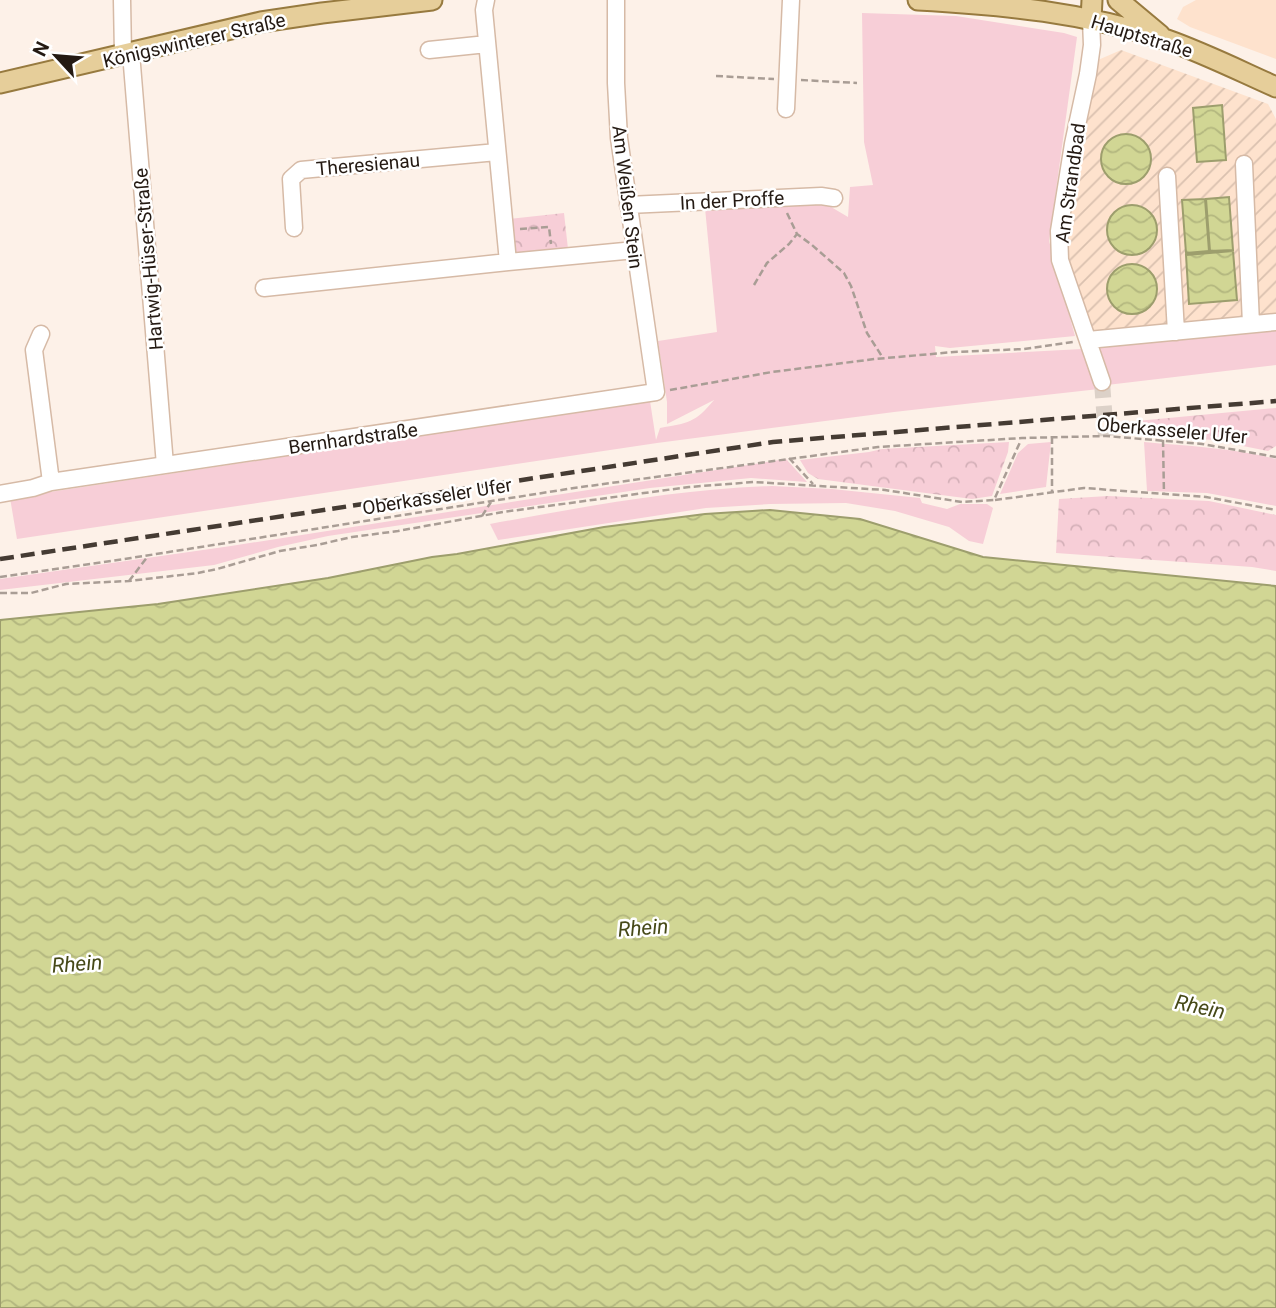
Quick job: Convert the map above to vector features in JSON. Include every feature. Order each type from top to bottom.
[{"type":"main road","name":"Königswinterer Straße","points":[[0,83],[321,6],[432,0]]},
{"type":"main road","name":"Hauptstraße","points":[[918,0],[1042,10],[1092,10],[1276,87]]},
{"type":"main road","points":[[1042,10],[1059,0]]},
{"type":"main road","points":[[1118,0],[1166,40]]},
{"type":"street","name":"Hartwig-Hüser-Straße","points":[[122,0],[165,465]]},
{"type":"street","points":[[486,0],[484,10],[508,262]]},
{"type":"street","name":"Am Weißen Stein","points":[[616,0],[619,138],[656,392]]},
{"type":"street","points":[[786,109],[791,0]]},
{"type":"street","name":"Am Strandbad","points":[[1092,10],[1092,45],[1088,74],[1059,231],[1060,260],[1102,382]]},
{"type":"street","points":[[429,50],[487,44]]},
{"type":"street","name":"Theresienau","points":[[294,228],[291,179],[301,170],[497,152]]},
{"type":"street","points":[[1244,164],[1251,324]]},
{"type":"street","points":[[1167,176],[1176,332]]},
{"type":"street","name":"In der Proffe","points":[[628,205],[821,196],[834,198]]},
{"type":"street","points":[[264,288],[635,250]]},
{"type":"street","points":[[1088,340],[1276,322]]},
{"type":"street","points":[[41,334],[34,350],[51,482]]},
{"type":"street","name":"Bernhardstraße","points":[[0,494],[51,482],[656,392]]},
{"type":"path","points":[[780,198],[797,234],[844,274],[851,286],[867,333],[883,358]]},
{"type":"path","points":[[505,231],[549,227],[552,258]]},
{"type":"path","points":[[754,285],[767,264],[797,234]]},
{"type":"path","points":[[656,392],[772,372],[883,358],[1024,349],[1088,340]]},
{"type":"path","name":"Oberkasseler Ufer","points":[[0,577],[587,486],[878,447],[1022,438],[1124,436],[1202,443],[1276,457]]},
{"type":"path","points":[[1052,437],[1052,492]]},
{"type":"path","points":[[994,500],[1022,438]]},
{"type":"path","points":[[1163,440],[1164,495]]},
{"type":"path","points":[[789,458],[813,484]]},
{"type":"path","points":[[0,593],[31,593],[66,584],[129,581],[217,569],[280,551],[503,512],[688,487],[754,482],[885,490],[962,502],[1084,488],[1206,497],[1276,510]]},
{"type":"path","points":[[482,516],[491,502]]},
{"type":"path","points":[[129,581],[150,554]]},
{"type":"shaded area","points":[[1196,0],[1276,0],[1276,59],[1190,27],[1177,19],[1183,7]]},
{"type":"shaded area","points":[[1121,50],[1268,104],[1276,119],[1276,330],[1114,344],[1095,335],[1068,259],[1067,229],[1098,60]]},
{"type":"green space","points":[[862,13],[956,16],[1077,37],[1049,241],[1075,336],[950,348],[935,346],[936,357],[1082,349],[1099,389],[657,443],[17,539],[10,498],[650,401],[656,440],[660,428],[696,418],[714,400],[667,424],[667,402],[658,341],[717,332],[705,208],[821,201],[848,217],[850,187],[873,185],[864,142]]},
{"type":"green space","points":[[564,213],[568,249],[517,253],[509,219]]},
{"type":"green space","points":[[1276,330],[1276,365],[1107,385],[1095,347]]},
{"type":"green space","points":[[1276,408],[1276,446],[1268,451],[1213,440],[1128,433],[1126,422]]},
{"type":"green space","points":[[1009,442],[992,496],[972,499],[818,479],[808,473],[800,460],[882,449]]},
{"type":"green space","points":[[1051,442],[1046,487],[1000,494],[1018,453],[1028,444]]},
{"type":"green space","points":[[1144,442],[1227,450],[1276,459],[1276,506],[1207,493],[1147,491]]},
{"type":"green space","points":[[786,459],[807,482],[751,478],[650,488],[328,536],[214,565],[0,590],[0,579],[231,546]]},
{"type":"green space","points":[[772,486],[920,498],[922,503],[947,509],[960,504],[987,504],[993,508],[983,544],[969,541],[949,527],[895,511],[846,503],[706,508],[498,540],[490,524],[666,495]]},
{"type":"green space","points":[[1108,496],[1209,501],[1276,515],[1276,571],[1056,553],[1059,499]]},
{"type":"water","points":[[1222,105],[1226,160],[1197,162],[1193,108]]},
{"type":"water","points":[[1126,134],[1143,142],[1151,159],[1143,176],[1126,184],[1109,176],[1101,159],[1109,142]]},
{"type":"water","points":[[1229,197],[1233,250],[1210,251],[1206,199]]},
{"type":"water","points":[[1205,199],[1209,251],[1186,253],[1182,200]]},
{"type":"water","points":[[1132,205],[1149,213],[1157,230],[1149,247],[1132,255],[1115,247],[1107,230],[1115,213]]},
{"type":"water","points":[[1233,251],[1237,300],[1189,304],[1186,255]]},
{"type":"water","points":[[1132,264],[1149,272],[1157,289],[1149,306],[1132,314],[1115,306],[1107,289],[1115,272]]},
{"type":"water","name":"Rhein","points":[[770,510],[860,519],[983,557],[1276,586],[1276,1308],[0,1308],[0,620],[158,604],[328,578],[604,527],[705,514]]},
{"type":"tunnel","points":[[1102,382],[1106,436]]},
{"type":"railway","points":[[0,559],[773,442],[1276,401]]}]
